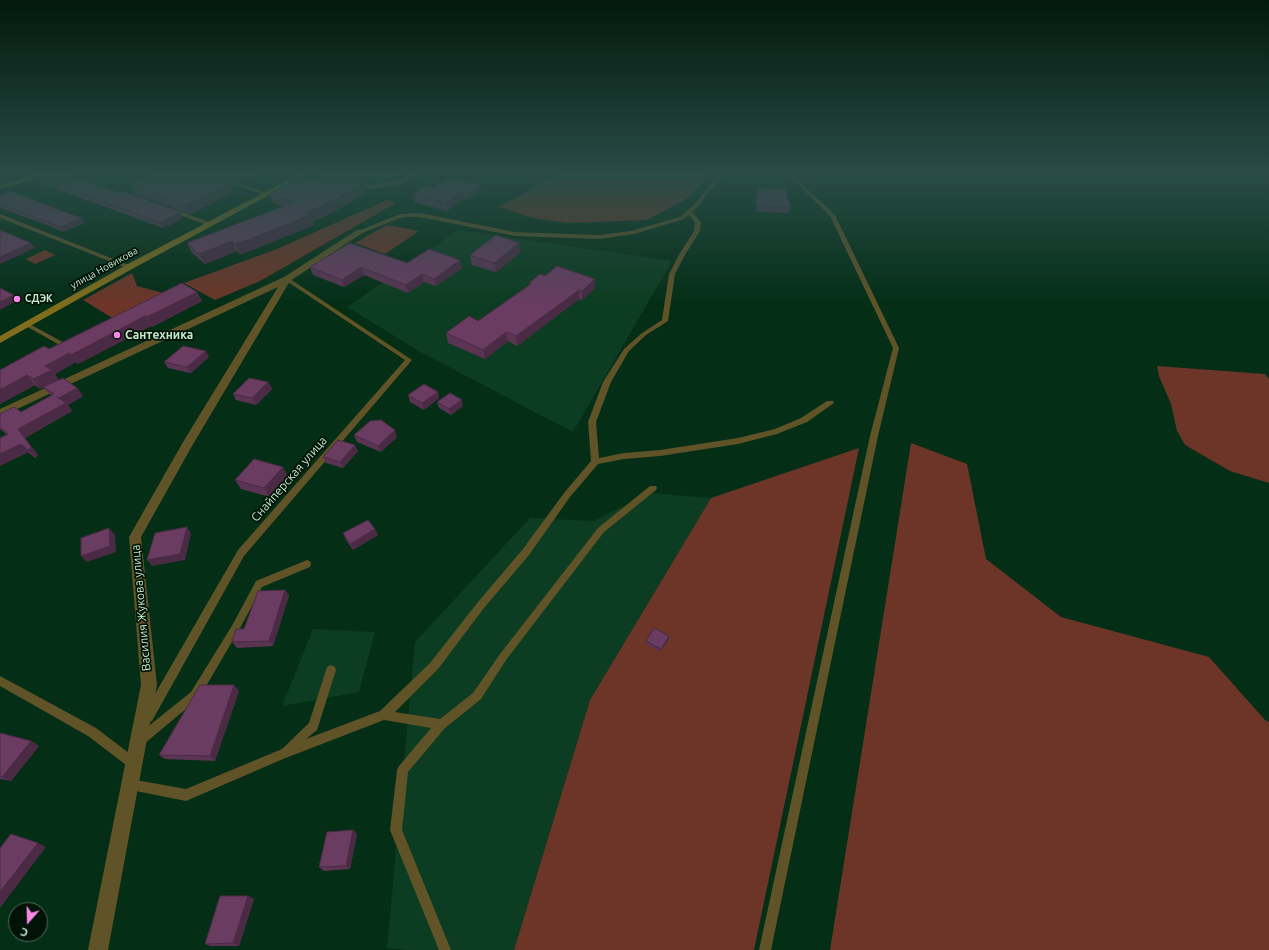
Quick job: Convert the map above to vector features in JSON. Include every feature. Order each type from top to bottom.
[{"type":"main road","name":"улица Новикова","points":[[0,340],[129,267],[222,217]]},
{"type":"street","points":[[0,413],[287,279],[360,232]]},
{"type":"street","name":"Василия Жукова улица","points":[[98,950],[148,685],[135,538],[191,439],[287,279]]},
{"type":"lane","points":[[3,217],[129,267]]},
{"type":"lane","points":[[191,217],[209,224]]},
{"type":"lane","points":[[360,232],[396,217]]},
{"type":"lane","points":[[432,217],[515,234],[599,237],[632,233],[683,217]]},
{"type":"lane","points":[[595,462],[592,422],[607,382],[626,350],[644,334],[665,321],[672,274],[697,231],[698,222],[694,217]]},
{"type":"lane","points":[[765,950],[874,436],[896,348],[833,217]]},
{"type":"lane","name":"Снайперская улица","points":[[139,736],[240,553],[409,360],[287,279]]},
{"type":"lane","points":[[26,324],[67,347],[80,341]]},
{"type":"lane","points":[[130,785],[186,795],[282,754],[384,714],[434,666],[481,605],[526,552],[566,495],[595,462],[624,456],[660,453],[738,441],[777,431],[804,420],[830,403]]},
{"type":"lane","points":[[445,950],[396,830],[403,770],[441,724],[477,696],[503,657],[601,530],[653,488]]},
{"type":"lane","points":[[139,736],[195,695],[236,627],[259,584],[307,564]]},
{"type":"lane","points":[[282,754],[313,726],[331,670]]},
{"type":"lane","points":[[0,681],[92,732],[134,764]]},
{"type":"lane","points":[[384,714],[441,724]]},
{"type":"shaded area","points":[[348,217],[371,217],[260,281],[215,300],[184,283],[277,249]]},
{"type":"shaded area","points":[[532,217],[652,217],[647,220],[570,223]]},
{"type":"shaded area","points":[[387,225],[419,231],[385,254],[355,243]]},
{"type":"shaded area","points":[[458,230],[672,261],[573,432],[422,353],[347,307]]},
{"type":"shaded area","points":[[45,250],[55,255],[35,264],[26,259]]},
{"type":"shaded area","points":[[132,273],[137,286],[167,294],[114,319],[83,300]]},
{"type":"shaded area","points":[[1157,366],[1265,374],[1269,379],[1269,483],[1230,471],[1185,445],[1177,431],[1171,404],[1159,376]]},
{"type":"shaded area","points":[[911,443],[967,464],[986,559],[1061,617],[1209,657],[1265,720],[1269,722],[1269,950],[830,950]]},
{"type":"shaded area","points":[[859,448],[754,950],[514,950],[590,700],[711,498]]},
{"type":"shaded area","points":[[650,493],[711,498],[590,700],[514,950],[409,950],[387,948],[415,642],[530,518],[593,521]]},
{"type":"shaded area","points":[[313,629],[375,632],[359,692],[282,706]]},
{"type":"building","points":[[36,217],[81,218],[60,227]]},
{"type":"building","points":[[146,217],[169,217],[159,222]]},
{"type":"building","points":[[255,217],[304,217],[242,242],[235,244],[232,241],[199,254],[187,243]]},
{"type":"building","points":[[0,230],[31,243],[0,257]]},
{"type":"building","points":[[496,235],[519,243],[494,263],[470,255]]},
{"type":"building","points":[[350,243],[407,263],[429,249],[460,260],[434,279],[422,274],[406,285],[361,267],[342,280],[310,267]]},
{"type":"building","points":[[557,266],[595,279],[582,291],[579,290],[516,336],[506,332],[483,350],[446,333],[469,316],[478,321],[531,284],[529,283],[540,274],[545,276]]},
{"type":"building","points":[[182,283],[197,292],[147,317],[145,316],[71,355],[69,353],[45,366],[52,370],[33,379],[27,375],[0,390],[0,370],[44,346],[49,349]]},
{"type":"building","points":[[0,288],[14,295],[0,302]]},
{"type":"building","points":[[183,346],[206,351],[187,367],[164,362]]},
{"type":"building","points":[[63,378],[77,388],[59,398],[57,397],[66,403],[18,429],[31,447],[28,450],[21,444],[0,454],[0,438],[8,434],[0,427],[0,414],[14,407],[21,412],[54,394],[43,387]]},
{"type":"building","points":[[249,378],[268,382],[252,398],[233,394]]},
{"type":"building","points":[[424,384],[438,392],[422,403],[408,395]]},
{"type":"building","points":[[450,393],[462,400],[449,409],[437,402]]},
{"type":"building","points":[[381,420],[395,430],[378,446],[354,435],[370,421]]},
{"type":"building","points":[[338,440],[355,445],[340,462],[323,457]]},
{"type":"building","points":[[254,459],[283,467],[264,488],[235,480]]},
{"type":"building","points":[[368,520],[375,529],[350,544],[343,533]]},
{"type":"building","points":[[187,527],[180,554],[147,560],[155,533]]},
{"type":"building","points":[[109,528],[110,546],[81,556],[81,538]]},
{"type":"building","points":[[285,590],[269,641],[232,642],[236,629],[244,629],[258,591]]},
{"type":"building","points":[[654,628],[669,636],[661,649],[646,641]]},
{"type":"building","points":[[200,685],[234,685],[210,756],[159,755]]},
{"type":"building","points":[[0,733],[31,741],[2,777],[0,776]]},
{"type":"building","points":[[353,830],[346,866],[319,867],[327,832]]},
{"type":"building","points":[[11,834],[38,843],[0,892],[0,848]]},
{"type":"building","points":[[220,896],[248,896],[233,943],[205,944]]},
{"type":"place","name":"СДЭК","points":[[17,299]]},
{"type":"place","name":"Сантехника","points":[[117,335]]}]
